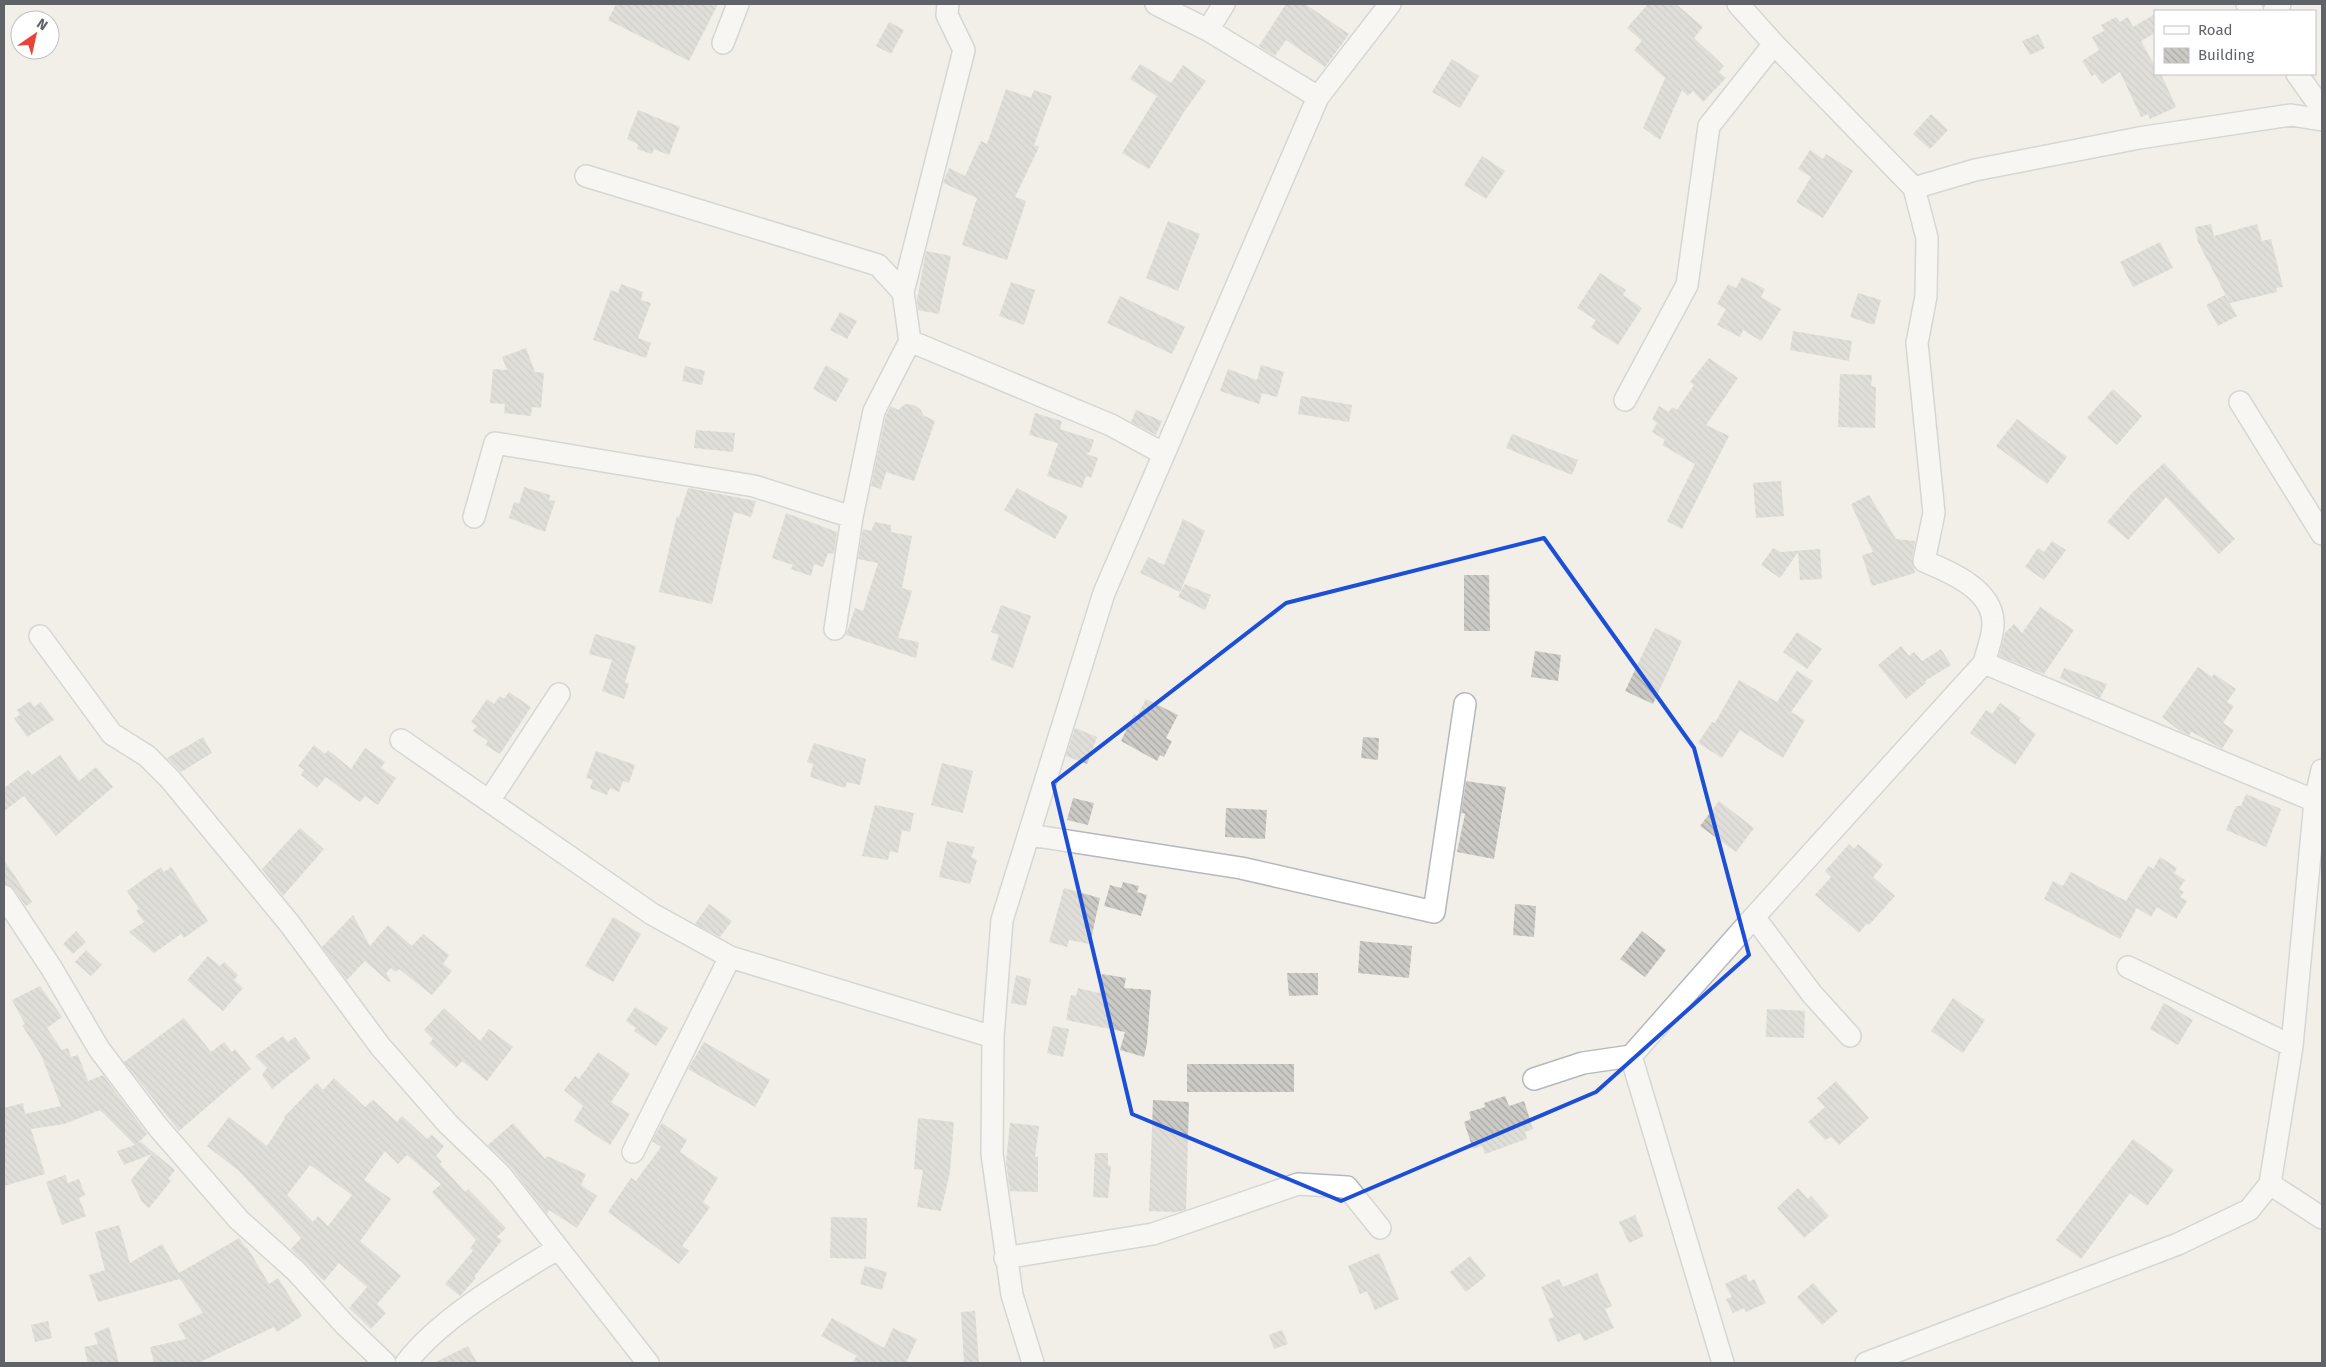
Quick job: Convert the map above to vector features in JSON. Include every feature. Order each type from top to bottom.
[{"type":"street","points":[[723,43],[738,4]]},
{"type":"street","points":[[835,629],[852,517],[874,411],[910,341],[904,292],[964,50],[947,15],[948,4]]},
{"type":"street","points":[[1156,4],[1208,30],[1318,97]]},
{"type":"street","points":[[1208,30],[1224,4]]},
{"type":"street","points":[[1034,1363],[1012,1294],[1005,1258],[992,1154],[993,1037],[1002,920],[1104,593],[1318,97],[1390,4]]},
{"type":"street","points":[[1534,1079],[1583,1063],[1631,1056],[1984,663],[1993,623],[1990,608],[1974,588],[1946,570],[1924,561],[1934,513],[1918,343],[1926,296],[1927,238],[1914,188],[1774,44],[1738,4]]},
{"type":"street","points":[[1625,400],[1686,285],[1709,126],[1774,44]]},
{"type":"street","points":[[2298,75],[2322,108]]},
{"type":"street","points":[[1914,188],[1975,170],[2139,138],[2291,115],[2322,120]]},
{"type":"street","points":[[586,176],[878,265],[904,292]]},
{"type":"street","points":[[910,341],[1111,425],[1164,454]]},
{"type":"street","points":[[2240,402],[2322,534]]},
{"type":"street","points":[[474,517],[495,442],[754,486],[852,517]]},
{"type":"street","points":[[40,636],[112,734],[147,756],[170,779],[289,923],[380,1046],[448,1124],[500,1174],[648,1363]]},
{"type":"street","points":[[1984,663],[2315,801]]},
{"type":"street","points":[[489,801],[559,694]]},
{"type":"street","points":[[1030,835],[1241,868],[1434,912],[1464,704]]},
{"type":"street","points":[[402,740],[652,914],[730,957],[993,1037]]},
{"type":"street","points":[[1866,1363],[2178,1244],[2249,1210],[2270,1184],[2292,1046],[2315,801],[2322,770]]},
{"type":"street","points":[[4,896],[52,969],[99,1050],[158,1127],[239,1220],[296,1271],[344,1325],[385,1363]]},
{"type":"street","points":[[1754,917],[1812,994],[1850,1036]]},
{"type":"street","points":[[633,1152],[730,957]]},
{"type":"street","points":[[2128,967],[2292,1046]]},
{"type":"street","points":[[1631,1056],[1723,1363]]},
{"type":"street","points":[[1005,1258],[1153,1234],[1298,1184],[1347,1187],[1380,1228]]},
{"type":"street","points":[[2270,1184],[2322,1218]]},
{"type":"street","points":[[406,1363],[420,1344],[495,1287],[557,1249]]},
{"type":"highlighted area","points":[[1544,538],[1694,748],[1749,955],[1596,1092],[1341,1201],[1132,1114],[1053,783],[1286,603]]},
{"type":"building","points":[[616,4],[718,4],[689,61],[608,20]]},
{"type":"building","points":[[1286,4],[1305,4],[1349,34],[1325,67],[1286,40],[1275,56],[1259,46]]},
{"type":"building","points":[[1648,4],[1676,4],[1703,27],[1694,38],[1724,66],[1719,72],[1726,78],[1703,102],[1693,91],[1688,96],[1682,90],[1660,140],[1643,128],[1665,78],[1634,50],[1642,41],[1627,28]]},
{"type":"building","points":[[2154,15],[2154,34],[2141,41],[2154,64],[2154,75],[2161,75],[2176,107],[2150,119],[2148,114],[2141,117],[2120,72],[2102,84],[2095,74],[2092,76],[2082,61],[2099,50],[2092,37],[2104,31],[2101,25],[2116,17],[2120,22],[2128,17],[2133,27]]},
{"type":"building","points":[[889,22],[904,30],[891,54],[876,46]]},
{"type":"building","points":[[2038,34],[2045,48],[2030,55],[2022,41]]},
{"type":"building","points":[[1452,59],[1479,76],[1460,108],[1432,92]]},
{"type":"building","points":[[1140,64],[1171,83],[1183,65],[1206,81],[1184,112],[1149,169],[1122,153],[1157,96],[1130,79]]},
{"type":"building","points":[[1006,89],[1031,98],[1034,90],[1052,96],[1034,145],[1039,147],[1015,197],[1026,201],[1007,260],[962,245],[977,198],[943,183],[949,168],[965,176],[981,141],[987,144]]},
{"type":"building","points":[[638,110],[680,127],[669,155],[654,149],[652,154],[637,149],[638,144],[627,139]]},
{"type":"building","points":[[1931,114],[1948,130],[1930,149],[1913,134]]},
{"type":"building","points":[[1810,150],[1823,159],[1826,154],[1853,171],[1823,218],[1796,202],[1811,177],[1798,169]]},
{"type":"building","points":[[1482,156],[1505,171],[1486,199],[1464,185]]},
{"type":"building","points":[[1168,221],[1200,234],[1178,291],[1146,278]]},
{"type":"building","points":[[2211,224],[2214,236],[2257,224],[2262,241],[2271,239],[2283,287],[2276,288],[2277,292],[2230,303],[2198,242],[2195,227]]},
{"type":"building","points":[[2160,242],[2173,268],[2133,287],[2120,262]]},
{"type":"building","points":[[926,251],[951,256],[939,314],[918,310],[917,300]]},
{"type":"building","points":[[1600,273],[1626,290],[1623,295],[1642,308],[1618,345],[1591,328],[1596,320],[1577,308]]},
{"type":"building","points":[[1742,277],[1765,289],[1761,297],[1781,309],[1761,341],[1743,330],[1740,337],[1717,325],[1726,309],[1717,304],[1728,284],[1736,288]]},
{"type":"building","points":[[1011,282],[1035,290],[1024,325],[999,316]]},
{"type":"building","points":[[621,284],[643,292],[641,300],[651,303],[638,338],[651,343],[646,358],[593,340],[611,290],[618,293]]},
{"type":"building","points":[[1858,293],[1881,300],[1874,325],[1850,317]]},
{"type":"building","points":[[2225,295],[2237,316],[2218,326],[2206,305]]},
{"type":"building","points":[[1120,296],[1185,327],[1172,354],[1107,323]]},
{"type":"building","points":[[840,312],[857,321],[847,339],[830,330]]},
{"type":"building","points":[[1793,331],[1852,341],[1849,361],[1790,350]]},
{"type":"building","points":[[526,348],[535,372],[544,373],[541,408],[532,407],[531,416],[504,413],[505,404],[490,403],[493,369],[507,370],[502,357]]},
{"type":"building","points":[[1709,358],[1738,378],[1706,425],[1729,436],[1682,529],[1667,521],[1695,464],[1662,445],[1665,440],[1652,432],[1657,423],[1652,419],[1659,406],[1669,412],[1672,407],[1677,410],[1694,385],[1690,382]]},
{"type":"building","points":[[826,365],[849,379],[836,402],[813,389]]},
{"type":"building","points":[[1261,365],[1284,372],[1277,397],[1262,393],[1259,404],[1220,391],[1228,369],[1257,380]]},
{"type":"building","points":[[685,366],[705,371],[702,385],[682,381]]},
{"type":"building","points":[[1840,374],[1872,375],[1871,386],[1876,387],[1875,428],[1838,427]]},
{"type":"building","points":[[2113,389],[2142,416],[2117,445],[2087,418]]},
{"type":"building","points":[[1301,396],[1352,405],[1349,422],[1298,414]]},
{"type":"building","points":[[905,404],[914,405],[921,410],[923,415],[935,421],[914,481],[886,472],[881,489],[871,486],[886,415],[891,406],[898,410]]},
{"type":"building","points":[[1136,410],[1162,421],[1156,435],[1131,422]]},
{"type":"building","points":[[1035,413],[1062,421],[1060,429],[1094,440],[1090,452],[1087,454],[1098,458],[1091,478],[1086,476],[1082,488],[1047,476],[1058,443],[1029,435]]},
{"type":"building","points":[[2017,419],[2067,457],[2047,484],[1996,446]]},
{"type":"building","points":[[696,430],[735,433],[733,452],[694,448]]},
{"type":"building","points":[[1512,434],[1578,460],[1572,475],[1506,448]]},
{"type":"building","points":[[2164,463],[2235,539],[2219,554],[2166,497],[2128,540],[2107,522],[2133,492]]},
{"type":"building","points":[[1781,481],[1784,516],[1756,518],[1753,483]]},
{"type":"building","points":[[524,487],[550,495],[549,500],[555,501],[545,532],[509,518],[514,502],[519,504]]},
{"type":"building","points":[[688,488],[756,501],[751,517],[734,512],[712,604],[659,592],[677,516],[679,517]]},
{"type":"building","points":[[1017,488],[1068,516],[1055,539],[1004,510]]},
{"type":"building","points":[[1869,495],[1896,539],[1915,541],[1912,559],[1915,573],[1872,586],[1862,555],[1873,552],[1851,504]]},
{"type":"building","points":[[786,513],[837,532],[834,554],[828,553],[823,567],[814,564],[811,576],[791,569],[793,565],[772,558]]},
{"type":"building","points":[[1183,519],[1205,531],[1180,592],[1140,573],[1148,557],[1164,565]]},
{"type":"building","points":[[875,522],[891,525],[891,532],[912,536],[902,588],[912,591],[898,638],[919,642],[916,658],[846,635],[855,608],[863,611],[878,563],[858,559],[863,529],[871,531]]},
{"type":"building","points":[[2052,541],[2066,550],[2044,580],[2025,567],[2038,548],[2044,552]]},
{"type":"building","points":[[1773,548],[1781,552],[1820,549],[1822,579],[1800,580],[1798,552],[1780,578],[1761,565]]},
{"type":"building","points":[[1464,575],[1489,575],[1490,631],[1464,631]]},
{"type":"building","points":[[1185,584],[1211,595],[1205,610],[1178,597]]},
{"type":"building","points":[[1001,605],[1031,616],[1013,668],[991,660],[999,635],[991,632]]},
{"type":"building","points":[[2040,607],[2074,630],[2044,674],[1999,656],[2005,633],[2014,624],[2022,633]]},
{"type":"building","points":[[1655,628],[1682,641],[1653,704],[1625,691]]},
{"type":"building","points":[[1797,632],[1822,649],[1807,669],[1783,652]]},
{"type":"building","points":[[595,634],[636,646],[625,682],[629,684],[624,699],[602,691],[612,660],[589,654]]},
{"type":"building","points":[[1901,646],[1909,656],[1914,652],[1922,661],[1941,649],[1951,665],[1925,681],[1926,683],[1906,699],[1878,665]]},
{"type":"building","points":[[1535,651],[1561,655],[1558,681],[1531,677]]},
{"type":"building","points":[[2198,667],[2212,677],[2214,674],[2236,689],[2227,702],[2234,706],[2223,723],[2234,730],[2222,749],[2192,732],[2189,735],[2180,731],[2162,717]]},
{"type":"building","points":[[2064,668],[2107,684],[2100,698],[2060,678]]},
{"type":"building","points":[[1797,671],[1813,681],[1791,712],[1805,720],[1783,758],[1740,730],[1722,758],[1698,743],[1712,722],[1715,723],[1739,680],[1777,702]]},
{"type":"building","points":[[509,692],[531,707],[500,754],[485,745],[488,741],[473,731],[477,726],[471,722],[487,699],[494,704],[500,696],[504,699]]},
{"type":"building","points":[[1146,699],[1178,715],[1166,738],[1172,741],[1164,757],[1160,755],[1157,761],[1121,741],[1134,714],[1137,716]]},
{"type":"building","points":[[30,701],[34,707],[41,702],[54,720],[27,737],[14,718],[20,715],[17,710]]},
{"type":"building","points":[[2000,703],[2021,718],[2019,721],[2036,734],[2015,765],[1970,733],[1986,710],[1992,714]]},
{"type":"building","points":[[1075,728],[1097,737],[1087,764],[1066,756]]},
{"type":"building","points":[[203,737],[212,753],[181,772],[167,758]]},
{"type":"building","points":[[1363,737],[1379,738],[1378,760],[1361,758]]},
{"type":"building","points":[[814,743],[866,759],[860,785],[847,782],[845,788],[810,777],[813,764],[807,762]]},
{"type":"building","points":[[314,745],[325,754],[328,750],[351,769],[365,748],[385,762],[381,768],[396,778],[378,805],[365,796],[360,802],[326,777],[317,788],[301,775],[304,770],[298,766]]},
{"type":"building","points":[[596,751],[635,765],[629,783],[623,781],[619,792],[610,788],[607,795],[590,788],[593,780],[586,778]]},
{"type":"building","points":[[60,755],[79,781],[96,767],[113,787],[56,836],[24,796],[4,811],[4,788],[28,770],[32,775]]},
{"type":"building","points":[[942,763],[973,771],[963,813],[931,805]]},
{"type":"building","points":[[1466,781],[1506,787],[1494,859],[1457,852],[1465,814],[1461,813]]},
{"type":"building","points":[[2246,794],[2281,809],[2266,847],[2226,830],[2236,806],[2241,806]]},
{"type":"building","points":[[1073,798],[1094,803],[1088,825],[1067,820]]},
{"type":"building","points":[[1719,801],[1754,828],[1736,852],[1700,826]]},
{"type":"building","points":[[875,805],[914,813],[910,832],[902,830],[898,853],[890,851],[888,860],[862,856]]},
{"type":"building","points":[[1226,808],[1267,810],[1265,839],[1225,837]]},
{"type":"building","points":[[300,828],[324,849],[283,896],[262,869]]},
{"type":"building","points":[[947,841],[975,847],[971,857],[977,860],[970,884],[939,877]]},
{"type":"building","points":[[1849,844],[1854,849],[1858,844],[1883,865],[1873,877],[1895,896],[1869,925],[1867,923],[1859,933],[1815,895],[1831,877],[1825,871]]},
{"type":"building","points":[[2160,857],[2177,868],[2174,873],[2185,880],[2179,889],[2184,892],[2180,897],[2187,901],[2176,919],[2157,907],[2151,917],[2137,908],[2120,939],[2044,899],[2053,881],[2063,886],[2071,872],[2126,901],[2148,866],[2153,869]]},
{"type":"building","points":[[4,860],[32,902],[26,906],[14,889],[4,884]]},
{"type":"building","points":[[161,867],[164,872],[171,867],[208,921],[184,938],[181,934],[154,953],[129,932],[144,922],[136,911],[139,909],[127,891]]},
{"type":"building","points":[[1123,882],[1139,886],[1137,892],[1147,895],[1141,916],[1104,906],[1110,885],[1121,888]]},
{"type":"building","points":[[1064,888],[1100,898],[1090,944],[1069,940],[1067,947],[1049,942]]},
{"type":"building","points":[[709,904],[732,921],[720,937],[695,924]]},
{"type":"building","points":[[1515,904],[1536,906],[1534,937],[1513,935]]},
{"type":"building","points":[[353,915],[370,946],[388,925],[412,946],[423,934],[449,955],[443,964],[452,971],[432,995],[399,969],[396,972],[391,968],[386,973],[391,981],[389,982],[365,961],[347,980],[322,947]]},
{"type":"building","points":[[613,917],[641,934],[613,982],[585,966]]},
{"type":"building","points":[[76,931],[86,942],[73,954],[63,944]]},
{"type":"building","points":[[1642,931],[1666,950],[1645,977],[1620,959]]},
{"type":"building","points":[[1360,941],[1412,946],[1409,978],[1358,973]]},
{"type":"building","points":[[86,950],[102,965],[91,976],[75,962]]},
{"type":"building","points":[[208,956],[220,966],[224,962],[238,975],[234,980],[243,988],[223,1011],[187,980]]},
{"type":"building","points":[[1287,973],[1318,973],[1318,995],[1289,996]]},
{"type":"building","points":[[1102,974],[1126,978],[1124,988],[1151,990],[1147,1043],[1144,1057],[1120,1050],[1125,1032],[1066,1020],[1071,995],[1076,996],[1078,988],[1099,993]]},
{"type":"building","points":[[1016,975],[1031,979],[1026,1006],[1011,1003]]},
{"type":"building","points":[[40,986],[62,1017],[47,1028],[62,1050],[68,1048],[71,1057],[78,1055],[88,1081],[103,1075],[147,1134],[137,1144],[141,1142],[175,1170],[168,1179],[171,1181],[149,1208],[142,1202],[131,1180],[152,1154],[124,1165],[117,1151],[135,1145],[100,1110],[64,1124],[31,1129],[45,1174],[4,1186],[4,1108],[23,1103],[25,1114],[61,1106],[41,1055],[22,1025],[25,1024],[12,1000]]},
{"type":"building","points":[[1953,998],[1985,1020],[1963,1053],[1931,1031]]},
{"type":"building","points":[[2164,1003],[2193,1020],[2178,1045],[2150,1029]]},
{"type":"building","points":[[635,1007],[668,1028],[656,1046],[634,1031],[636,1028],[626,1021]]},
{"type":"building","points":[[444,1008],[480,1041],[489,1029],[513,1047],[487,1081],[462,1061],[456,1068],[429,1043],[433,1039],[424,1030]]},
{"type":"building","points":[[1767,1009],[1805,1011],[1804,1038],[1766,1037]]},
{"type":"building","points":[[184,1018],[211,1052],[224,1042],[232,1052],[235,1049],[251,1069],[179,1131],[124,1062]]},
{"type":"building","points":[[1053,1026],[1069,1029],[1063,1057],[1047,1053]]},
{"type":"building","points":[[283,1036],[288,1042],[295,1037],[311,1058],[272,1089],[262,1075],[267,1068],[255,1056]]},
{"type":"building","points":[[704,1042],[770,1080],[755,1107],[688,1069]]},
{"type":"building","points":[[598,1052],[630,1074],[611,1102],[630,1114],[610,1145],[574,1121],[583,1106],[564,1090],[575,1076],[579,1079]]},
{"type":"building","points":[[1187,1064],[1294,1064],[1294,1092],[1187,1092]]},
{"type":"building","points":[[334,1078],[365,1107],[373,1100],[397,1122],[402,1116],[427,1139],[432,1135],[444,1146],[436,1156],[442,1162],[440,1164],[465,1192],[468,1189],[506,1228],[497,1237],[502,1240],[474,1277],[476,1278],[460,1296],[445,1284],[473,1251],[470,1248],[476,1240],[432,1192],[441,1184],[407,1155],[398,1164],[385,1151],[364,1180],[391,1199],[360,1241],[401,1276],[377,1304],[386,1313],[371,1329],[349,1308],[367,1287],[339,1263],[324,1281],[291,1249],[301,1238],[239,1171],[207,1146],[229,1117],[267,1146],[284,1117],[317,1083],[323,1090]],"holes":[[[310,1165],[352,1195],[328,1226],[318,1216],[313,1222],[287,1195]]]},
{"type":"building","points":[[1836,1081],[1869,1118],[1839,1145],[1831,1137],[1825,1140],[1808,1122],[1825,1107],[1817,1098]]},
{"type":"building","points":[[1505,1096],[1509,1106],[1524,1101],[1533,1129],[1525,1132],[1527,1139],[1485,1154],[1482,1146],[1473,1149],[1464,1122],[1471,1119],[1469,1112],[1485,1107],[1484,1103]]},
{"type":"building","points":[[1153,1100],[1189,1102],[1186,1210],[1177,1212],[1149,1211]]},
{"type":"building","points":[[918,1118],[954,1122],[950,1172],[941,1211],[917,1207],[923,1170],[914,1169]]},
{"type":"building","points":[[513,1123],[545,1159],[547,1156],[586,1174],[581,1185],[597,1196],[577,1228],[549,1210],[547,1214],[510,1166],[488,1145]]},
{"type":"building","points":[[662,1123],[687,1140],[680,1152],[718,1178],[703,1202],[710,1207],[682,1246],[689,1251],[679,1264],[608,1212],[631,1178],[636,1181],[661,1147],[652,1141]]},
{"type":"building","points":[[1010,1123],[1039,1126],[1035,1157],[1038,1157],[1038,1192],[1010,1191],[1006,1162]]},
{"type":"building","points":[[2133,1139],[2174,1170],[2147,1206],[2130,1193],[2081,1259],[2056,1240]]},
{"type":"building","points":[[1095,1153],[1108,1153],[1108,1165],[1111,1166],[1108,1198],[1093,1197]]},
{"type":"building","points":[[65,1175],[68,1183],[79,1179],[85,1195],[79,1198],[86,1216],[62,1225],[46,1182]]},
{"type":"building","points":[[1798,1188],[1808,1199],[1811,1196],[1829,1216],[1804,1238],[1777,1208]]},
{"type":"building","points":[[1635,1215],[1644,1236],[1629,1243],[1619,1222]]},
{"type":"building","points":[[831,1217],[867,1218],[866,1259],[830,1258]]},
{"type":"building","points":[[119,1225],[130,1263],[162,1244],[179,1273],[239,1238],[247,1247],[269,1284],[278,1278],[302,1316],[277,1332],[274,1327],[198,1363],[154,1363],[150,1347],[186,1339],[178,1324],[203,1313],[180,1279],[98,1302],[89,1275],[105,1270],[95,1232]]},
{"type":"building","points":[[1379,1253],[1399,1299],[1375,1310],[1367,1291],[1360,1294],[1348,1266]]},
{"type":"building","points":[[1470,1256],[1486,1276],[1466,1292],[1450,1272]]},
{"type":"building","points":[[865,1266],[887,1272],[882,1290],[860,1284]]},
{"type":"building","points":[[1597,1273],[1612,1306],[1605,1309],[1614,1328],[1584,1341],[1580,1333],[1558,1342],[1548,1319],[1554,1317],[1541,1287],[1559,1279],[1563,1287]]},
{"type":"building","points":[[1746,1274],[1749,1282],[1754,1279],[1766,1303],[1746,1312],[1744,1308],[1733,1313],[1726,1299],[1732,1297],[1725,1284]]},
{"type":"building","points":[[1813,1283],[1838,1311],[1822,1325],[1797,1297]]},
{"type":"building","points":[[975,1311],[979,1363],[964,1363],[961,1312]]},
{"type":"building","points":[[832,1318],[884,1348],[893,1328],[917,1339],[907,1361],[912,1363],[852,1363],[857,1356],[821,1336]]},
{"type":"building","points":[[48,1321],[52,1338],[35,1342],[31,1325]]},
{"type":"building","points":[[109,1327],[119,1363],[88,1363],[84,1347],[98,1344],[94,1333]]},
{"type":"building","points":[[1282,1330],[1288,1344],[1274,1349],[1269,1335]]},
{"type":"building","points":[[468,1346],[477,1363],[434,1363]]}]
